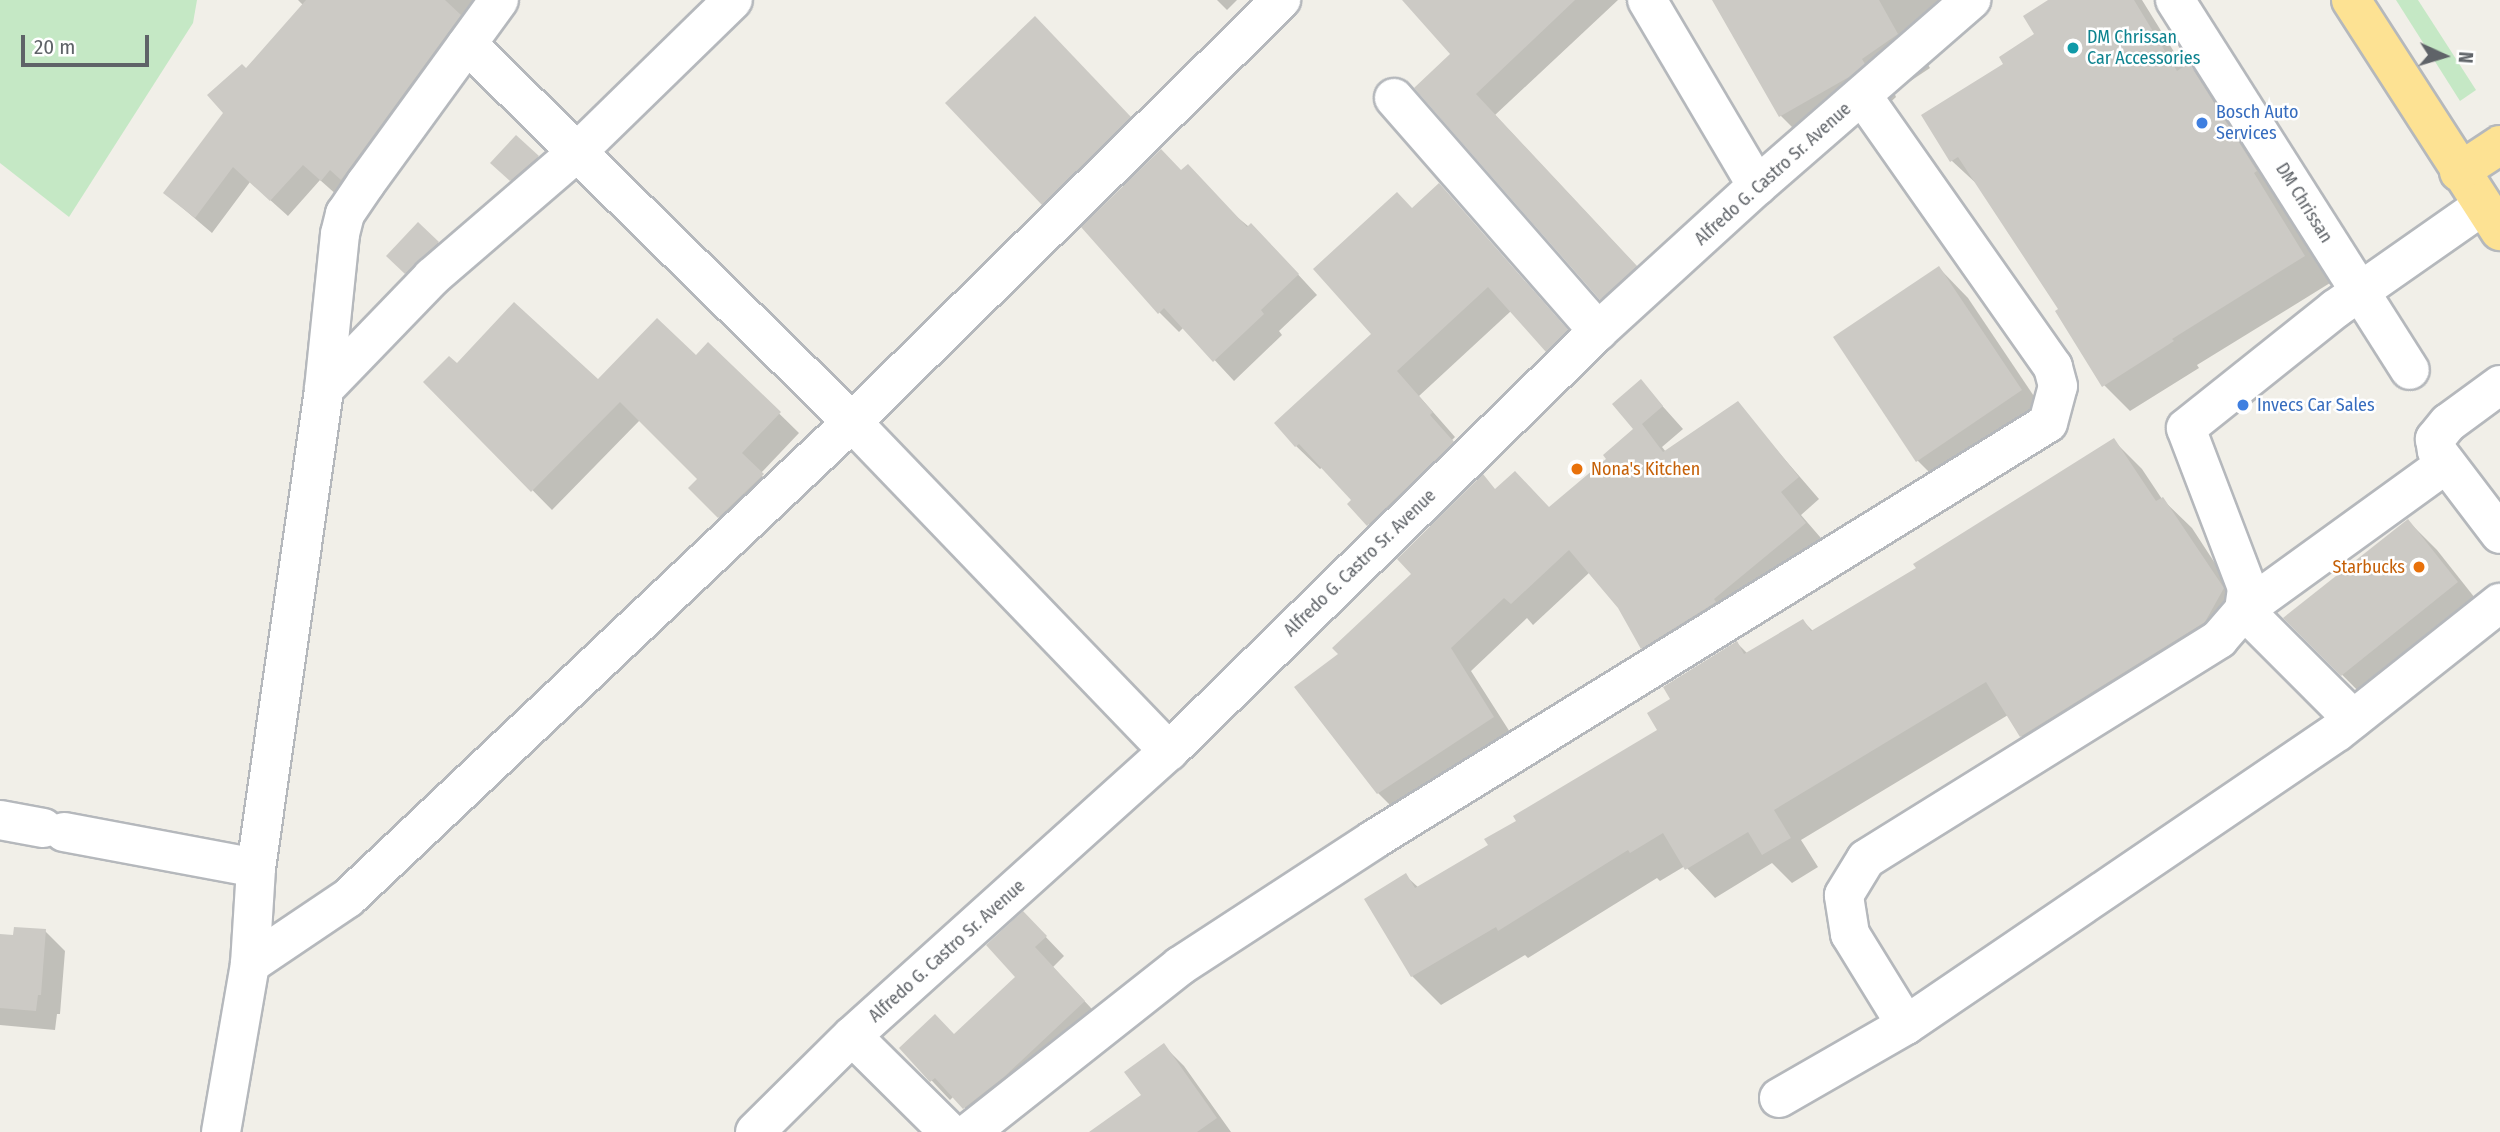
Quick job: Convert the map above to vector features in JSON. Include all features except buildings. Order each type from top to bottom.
[{"type":"highway","points":[[2351,0],[2491,218]]},
{"type":"highway","points":[[2459,172],[2500,145]]},
{"type":"street","points":[[221,1132],[250,964],[256,868],[324,389],[336,254],[345,214],[499,0]]},
{"type":"street","points":[[324,389],[432,277],[576,153],[733,0]]},
{"type":"street","points":[[250,964],[348,898],[852,422],[1281,0]]},
{"type":"street","points":[[1647,0],[1757,186]]},
{"type":"street","name":"Alfredo G. Castro Sr. Avenue","points":[[754,1132],[852,1036],[1169,751],[1598,331],[1757,186],[1971,0]]},
{"type":"street","name":"DM Chrissan","points":[[2175,0],[2410,370]]},
{"type":"street","points":[[467,44],[852,422],[1169,751]]},
{"type":"street","points":[[970,1132],[1180,965],[1373,840],[2048,423],[2058,386],[2053,367],[1862,96]]},
{"type":"street","points":[[1394,98],[1598,331]]},
{"type":"street","points":[[2244,610],[2247,588],[2186,428],[2335,309],[2491,218]]},
{"type":"street","points":[[2500,385],[2437,434],[2437,451],[2500,534]]},
{"type":"street","points":[[1906,1024],[1850,934],[1844,895],[1866,859],[2219,639],[2244,610],[2446,464]]},
{"type":"street","points":[[1779,1098],[1906,1024],[2353,719],[2500,603]]},
{"type":"street","points":[[2244,610],[2353,719]]},
{"type":"street","points":[[0,820],[256,868]]},
{"type":"street","points":[[852,1036],[949,1132]]},
{"type":"green space","points":[[0,0],[197,0],[193,23],[69,217],[0,163]]},
{"type":"green space","points":[[2396,0],[2418,0],[2476,90],[2460,101]]},
{"type":"place","name":"DM Chrissan Car Accessories","points":[[2073,48]]},
{"type":"place","name":"Bosch Auto Services","points":[[2202,123]]},
{"type":"place","name":"Invecs Car Sales","points":[[2243,405]]},
{"type":"place","name":"Nona's Kitchen","points":[[1577,469]]},
{"type":"place","name":"Starbucks","points":[[2419,567]]}]
